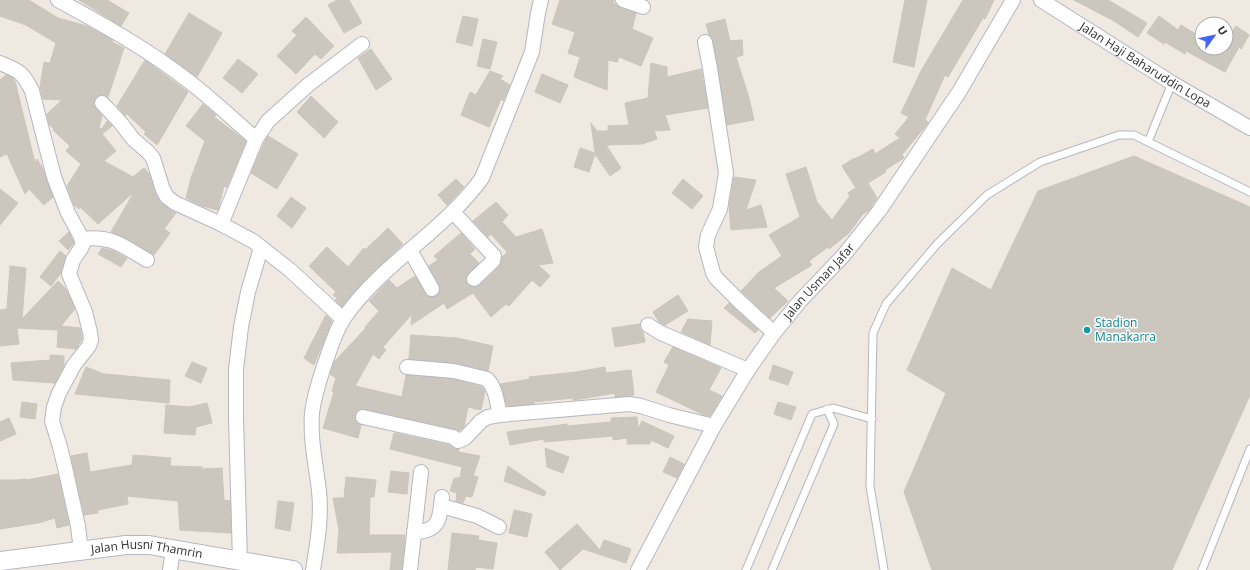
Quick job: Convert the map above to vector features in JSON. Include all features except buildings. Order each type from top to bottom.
[{"type":"street","points":[[58,0],[108,27],[144,50],[191,83],[256,139]]},
{"type":"street","points":[[313,570],[320,519],[319,492],[313,457],[312,412],[318,385],[332,341],[343,319],[365,292],[388,268],[453,212],[477,185],[487,168],[532,52],[541,0]]},
{"type":"street","points":[[623,0],[643,8]]},
{"type":"street","name":"Jalan Usman Jafar","points":[[638,570],[714,426],[748,370],[774,333],[800,301],[843,256],[879,211],[959,92],[1013,0]]},
{"type":"street","name":"Jalan Haji Baharuddin Lopa","points":[[1041,0],[1172,84],[1250,128]]},
{"type":"street","points":[[705,42],[726,173],[720,209],[708,235],[706,247],[713,273],[716,278],[774,333]]},
{"type":"street","points":[[221,224],[256,139],[268,121],[308,84],[362,44]]},
{"type":"street","points":[[0,63],[20,71],[32,91],[54,177],[68,213],[82,239],[83,244],[73,260],[69,274],[85,312],[91,340],[89,346],[74,365],[59,393],[54,407],[52,421],[60,447],[76,518],[81,551]]},
{"type":"street","points":[[102,103],[120,122],[133,139],[148,152],[152,158],[163,190],[167,197],[175,203],[221,224],[253,241],[290,270],[343,319]]},
{"type":"street","points":[[453,212],[494,256],[493,261],[474,279]]},
{"type":"street","points":[[82,239],[94,237],[106,238],[121,244],[147,260]]},
{"type":"street","points":[[240,561],[236,368],[241,327],[248,292],[261,248]]},
{"type":"street","points":[[410,250],[432,289]]},
{"type":"street","points":[[648,325],[661,334],[748,370]]},
{"type":"street","points":[[407,367],[454,371],[487,379],[493,388],[500,415]]},
{"type":"street","points":[[363,417],[453,438],[458,441],[466,438],[481,421],[488,417],[629,404],[714,426]]},
{"type":"street","points":[[410,570],[421,472]]},
{"type":"street","points":[[414,532],[422,532],[432,529],[439,522],[442,501],[499,527]]},
{"type":"street","name":"Jalan Husni Thamrin","points":[[0,561],[126,545],[149,545],[293,570]]},
{"type":"street","points":[[170,570],[173,549]]},
{"type":"lane","points":[[1148,142],[1172,84]]},
{"type":"lane","points":[[884,570],[870,486],[873,333],[886,304],[937,244],[987,195],[1040,162],[1119,135],[1134,135],[1250,192]]},
{"type":"lane","points":[[746,570],[812,414],[834,408],[872,419]]},
{"type":"lane","points":[[772,570],[834,424],[827,409]]},
{"type":"lane","points":[[1202,570],[1250,448]]},
{"type":"place","name":"Stadion Manakarra","points":[[1087,330]]}]
